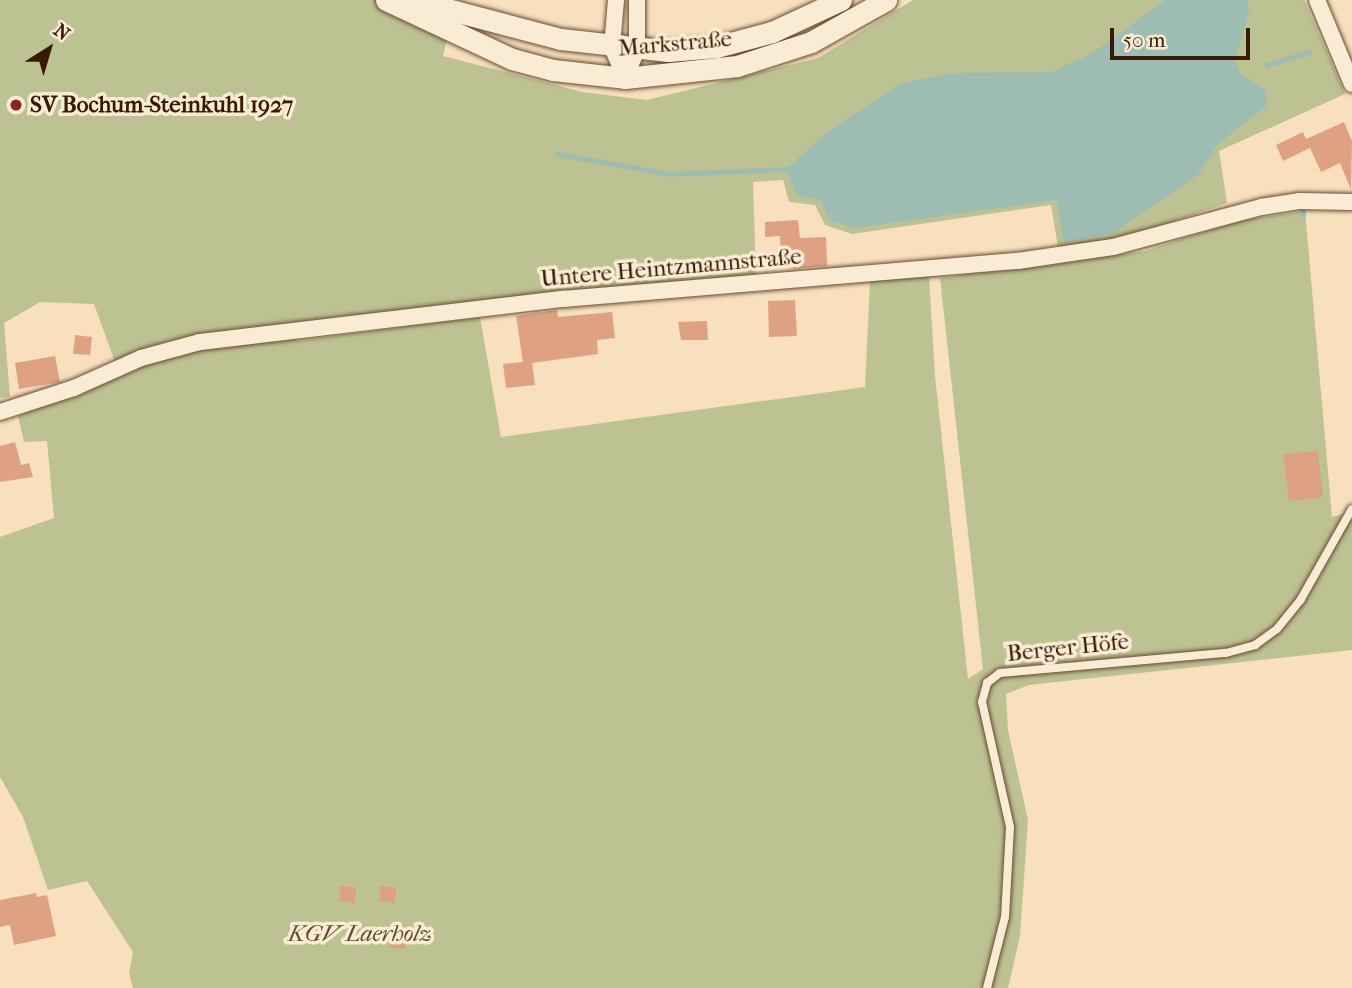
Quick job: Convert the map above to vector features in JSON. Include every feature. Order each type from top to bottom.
[{"type":"main road","name":"Markstraße","points":[[386,0],[512,59],[553,70],[625,78],[737,66],[811,43],[886,0]]},
{"type":"main road","name":"Markstraße","points":[[413,0],[498,25],[637,50],[716,47],[772,32],[841,0]]},
{"type":"street","points":[[617,0],[612,47],[625,78]]},
{"type":"street","points":[[625,78],[637,50],[637,0]]},
{"type":"street","points":[[1317,0],[1352,84]]},
{"type":"street","name":"Untere Heintzmannstraße","points":[[0,412],[74,388],[141,358],[200,342],[563,299],[1018,261],[1113,247],[1261,207],[1299,201],[1352,202]]},
{"type":"lane","name":"Berger Höfe","points":[[987,988],[1005,917],[1010,827],[982,702],[987,684],[1000,673],[1226,653],[1255,645],[1277,629],[1301,599],[1352,509]]},
{"type":"green space","name":"KGV Laerholz","points":[[0,0],[456,0],[443,56],[582,92],[647,100],[818,58],[913,0],[1304,0],[1345,94],[1219,151],[1227,203],[1118,240],[1058,247],[1051,205],[852,234],[825,225],[815,205],[789,202],[783,180],[753,182],[756,276],[335,317],[299,323],[297,341],[480,317],[501,437],[865,387],[870,281],[929,276],[935,376],[968,679],[983,669],[940,278],[1145,251],[1237,221],[1305,211],[1332,517],[1352,511],[1352,650],[1029,685],[1006,694],[1008,730],[1028,820],[1020,936],[1008,988],[133,988],[129,973],[133,952],[87,881],[48,890],[23,817],[0,777],[0,537],[54,518],[47,441],[24,442],[18,416],[120,376],[94,304],[40,302],[4,323],[10,397],[0,398]]},
{"type":"water","points":[[1165,0],[1247,0],[1249,13],[1235,62],[1241,74],[1267,91],[1266,106],[1218,144],[1199,174],[1114,233],[1064,242],[1057,200],[855,228],[831,221],[820,200],[796,195],[786,169],[830,130],[900,84],[951,73],[1051,72],[1093,53]]},
{"type":"building","points":[[1344,122],[1352,141],[1351,190],[1340,163],[1321,172],[1306,139]]},
{"type":"building","points":[[1303,132],[1310,148],[1283,161],[1276,145]]},
{"type":"building","points":[[798,220],[800,238],[826,237],[827,266],[793,269],[793,264],[786,265],[785,259],[781,259],[780,236],[765,237],[765,222]]},
{"type":"building","points":[[795,300],[797,336],[769,337],[768,301]]},
{"type":"building","points":[[557,310],[558,317],[612,312],[615,338],[597,340],[598,354],[532,363],[535,385],[506,388],[503,364],[523,362],[516,316]]},
{"type":"building","points":[[707,321],[708,340],[681,340],[678,322]]},
{"type":"building","points":[[75,335],[92,337],[90,355],[73,354]]},
{"type":"building","points":[[55,356],[60,382],[19,389],[15,363]]},
{"type":"building","points":[[15,442],[21,465],[29,463],[33,477],[0,482],[0,446]]},
{"type":"building","points":[[1318,451],[1323,497],[1289,501],[1283,454]]},
{"type":"building","points":[[340,886],[356,887],[355,903],[339,901]]},
{"type":"building","points":[[380,886],[396,887],[395,903],[379,901]]},
{"type":"building","points":[[36,893],[37,897],[47,895],[56,936],[14,945],[10,925],[0,927],[0,900]]},
{"type":"building","points":[[313,927],[329,928],[327,944],[312,943]]},
{"type":"building","points":[[391,932],[407,933],[405,949],[390,948]]},
{"type":"waterway","points":[[1267,65],[1309,52]]},
{"type":"waterway","points":[[557,154],[670,174],[790,169]]},
{"type":"waterway","points":[[1303,209],[1303,215]]},
{"type":"place","name":"SV Bochum-Steinkuhl 1927","points":[[16,105]]}]
